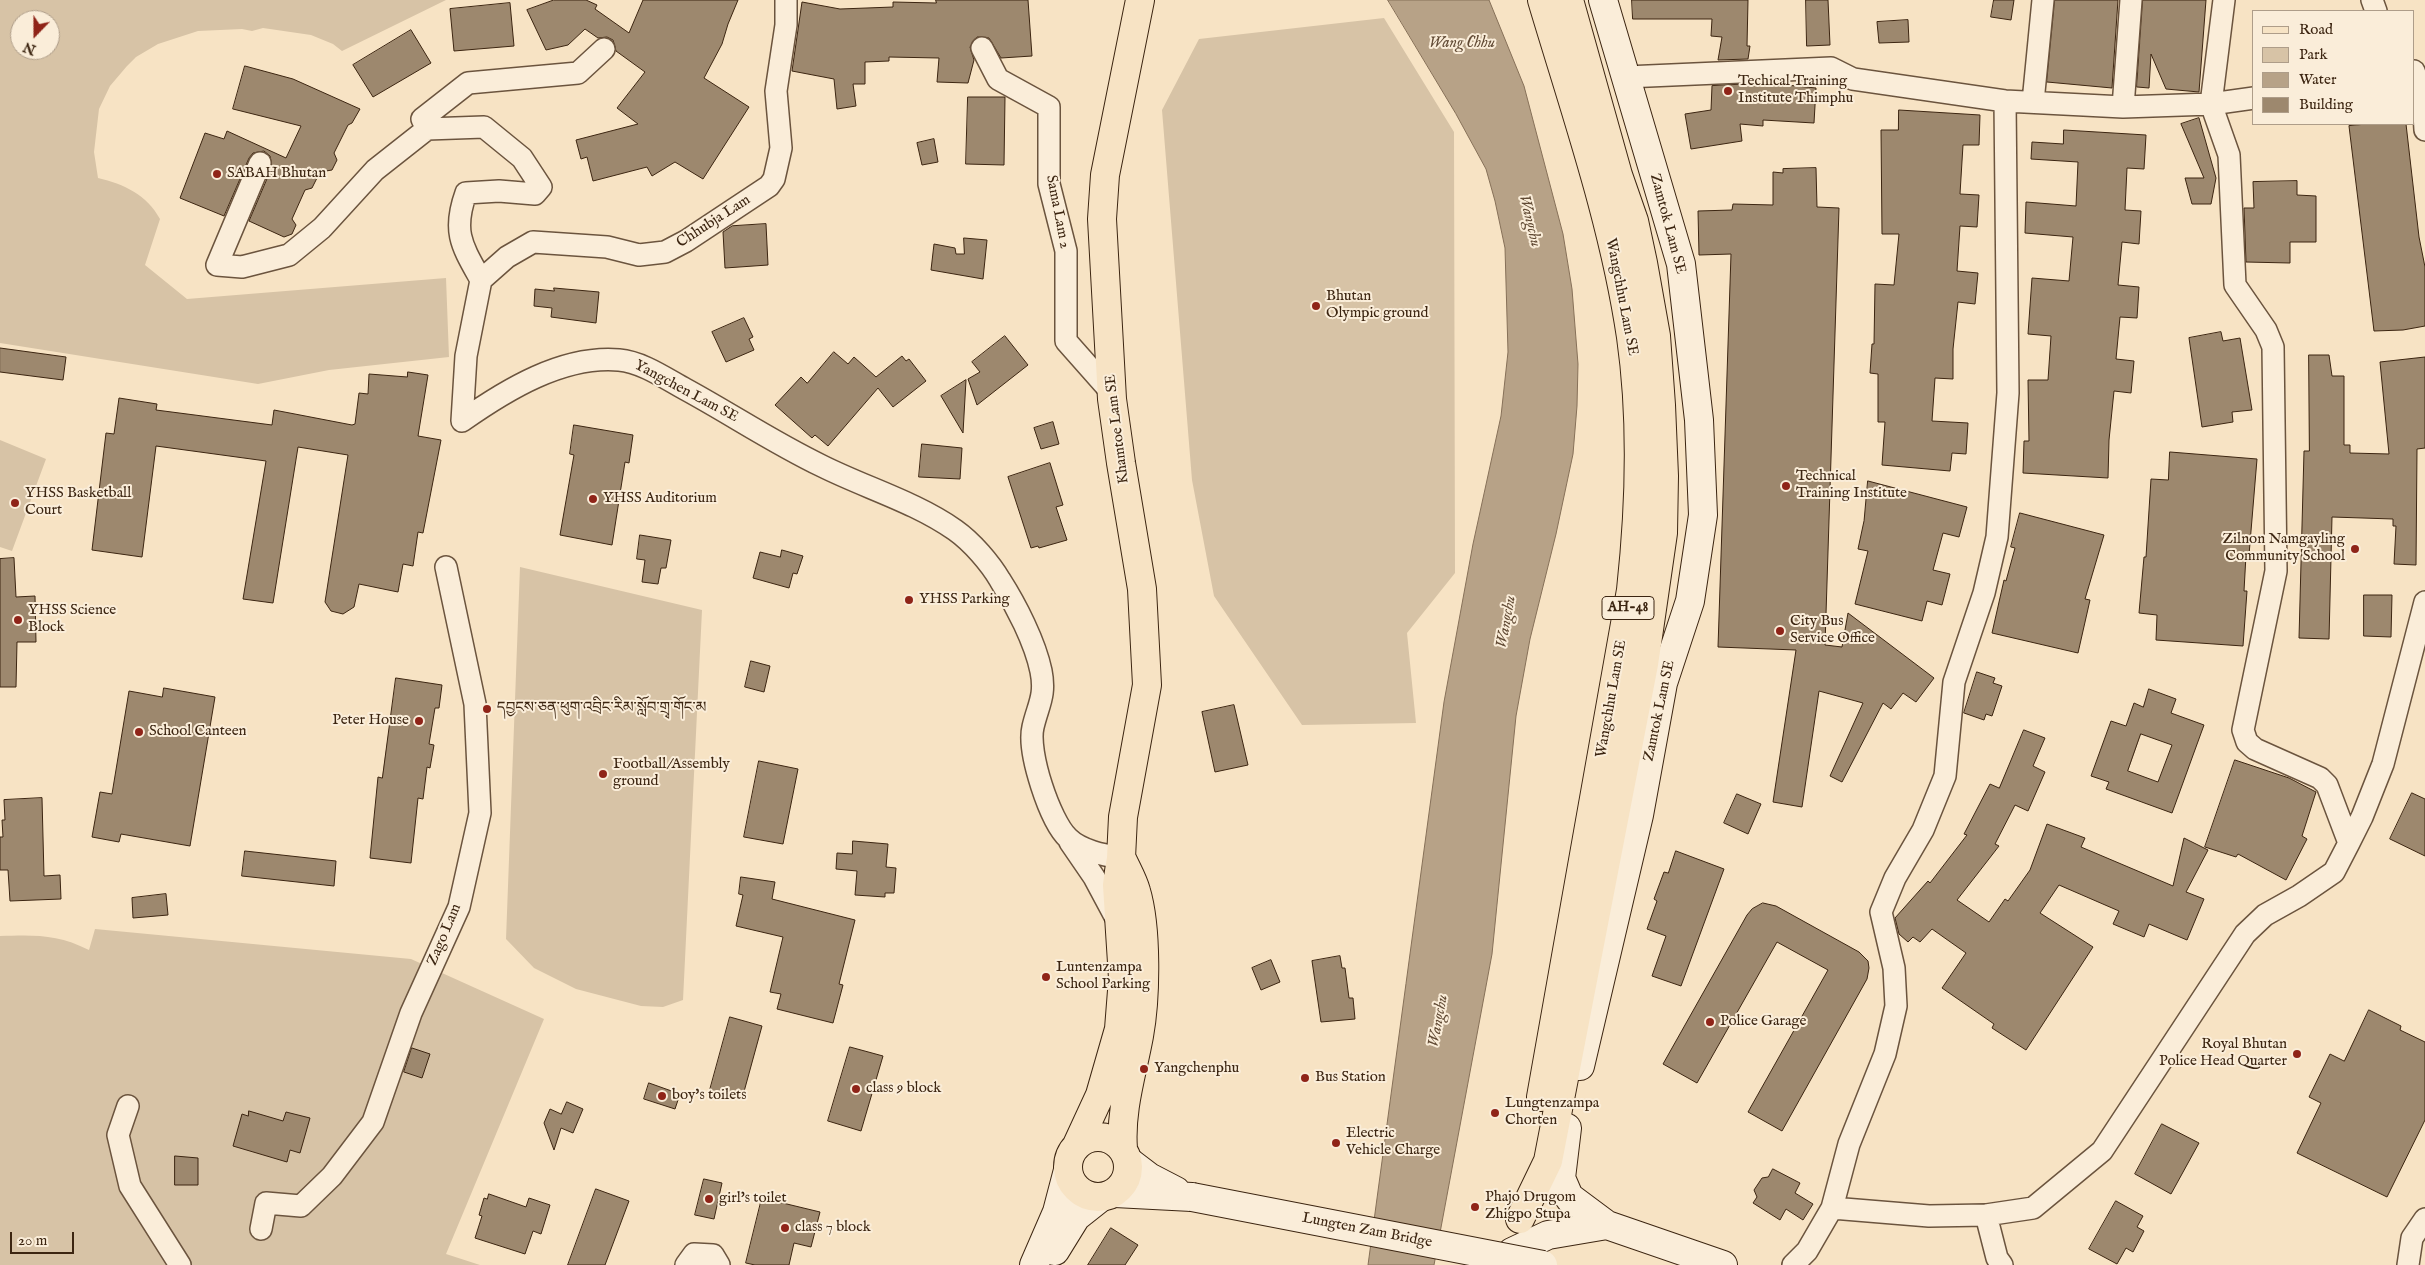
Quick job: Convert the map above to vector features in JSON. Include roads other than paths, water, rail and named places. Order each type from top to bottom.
[{"type":"main road","name":"Khamtoe Lam SE","points":[[1034,1265],[1057,1212],[1072,1159],[1100,1095],[1119,1029],[1123,978],[1117,886],[1125,800],[1147,685],[1142,589],[1121,464],[1112,393],[1102,219],[1104,175],[1140,0]]},
{"type":"main road","name":"Wangchhu Lam SE","points":[[1520,1219],[1619,661],[1631,590],[1638,531],[1638,407],[1625,303],[1595,178],[1542,0]]},
{"type":"main road","name":"Wangchhu Lam SE","points":[[1520,1219],[1548,1160],[1644,664],[1663,532],[1664,476],[1656,336],[1634,221],[1618,175],[1569,0]]},
{"type":"main road","name":"Zamtok Lam SE","points":[[1570,1199],[1561,1178],[1566,1132],[1589,1020],[1639,815],[1663,684],[1690,601],[1703,515],[1699,420],[1681,264],[1603,0]]},
{"type":"main road","name":"Khamtoe Lam SE","points":[[1121,858],[1138,896],[1144,950],[1139,1034],[1122,1115],[1125,1155]]},
{"type":"main road","points":[[1100,1137],[1116,1143],[1125,1155],[1149,1177],[1192,1197],[1107,1195],[1091,1197],[1075,1187],[1072,1159],[1082,1141],[1100,1137]]},
{"type":"main road","points":[[1047,1265],[1076,1217],[1126,1179],[1125,1155]]},
{"type":"main road","name":"Wangchhu Lam SE","points":[[1548,1160],[1553,1183],[1570,1199]]},
{"type":"main road","name":"Lungten Zam Bridge","points":[[1192,1197],[1543,1265]]},
{"type":"main road","points":[[1570,1199],[1607,1225],[1723,1265]]},
{"type":"main road","points":[[1510,1259],[1520,1219]]},
{"type":"main road","points":[[1510,1259],[1548,1235],[1607,1225]]},
{"type":"street","name":"Chhubja Lam","points":[[481,280],[507,257],[533,242],[607,247],[639,255],[665,252],[686,241],[768,186],[774,179],[781,148],[776,91],[786,25],[786,0]]},
{"type":"street","points":[[2033,102],[2043,0]]},
{"type":"street","points":[[2123,107],[2131,0]]},
{"type":"street","points":[[2224,0],[2210,104],[2229,156],[2235,284],[2266,330],[2273,346],[2276,570],[2243,730],[2248,742],[2254,749],[2320,778],[2328,785],[2349,843]]},
{"type":"street","name":"Sama Lam 2","points":[[982,48],[998,79],[1049,107],[1049,184],[1066,251],[1066,341],[1112,393]]},
{"type":"street","points":[[427,129],[422,120],[468,83],[578,73],[604,49]]},
{"type":"street","points":[[1626,77],[1831,68],[1853,79],[2005,101],[2123,107],[2210,104],[2252,98]]},
{"type":"street","points":[[2415,75],[2423,96],[2425,130]]},
{"type":"street","points":[[1800,1258],[1832,1208],[1848,1144],[1886,1054],[1896,1006],[1894,968],[1881,912],[1894,878],[1924,830],[1945,776],[1954,682],[1984,593],[1997,538],[2008,392],[2005,101]]},
{"type":"street","points":[[260,163],[217,264],[242,267],[289,255],[322,228],[375,170],[427,129],[484,127],[522,158],[541,187],[535,194],[499,191],[466,192],[459,212],[462,246],[481,280]]},
{"type":"street","name":"Yangchen Lam SE","points":[[481,280],[466,356],[462,421],[486,404],[556,368],[596,360],[628,362],[664,377],[777,444],[824,468],[936,518],[958,532],[998,576],[1013,600],[1041,671],[1043,692],[1040,707],[1032,728],[1032,750],[1044,797],[1068,838]]},
{"type":"street","name":"Zago Lam","points":[[261,1229],[266,1203],[301,1206],[332,1176],[373,1122],[411,1013],[459,907],[480,814],[475,704],[446,567]]},
{"type":"street","points":[[1832,1208],[1929,1216],[1986,1216],[2033,1208],[2102,1150],[2245,934],[2265,915],[2299,896],[2334,872],[2362,817],[2383,764],[2425,602]]},
{"type":"street","points":[[1068,838],[1085,849],[1121,858]]},
{"type":"street","points":[[1068,838],[1094,877],[1119,925]]},
{"type":"street","points":[[128,1106],[118,1135],[130,1186],[180,1265]]},
{"type":"street","points":[[1986,1216],[1997,1258],[2002,1265]]},
{"type":"street","points":[[2408,1265],[2412,1238],[2425,1219]]},
{"type":"street","points":[[686,1265],[694,1254],[713,1254],[719,1265]]},
{"type":"water","name":"Wang Chhu","points":[[1388,0],[1489,0],[1524,86],[1563,234],[1572,289],[1578,364],[1573,454],[1556,534],[1530,639],[1516,716],[1492,954],[1434,1265],[1368,1265],[1444,702],[1473,544],[1501,416],[1508,352],[1505,248],[1486,169],[1456,114]]},
{"type":"place","name":"Techical Training Institute Thimphu","points":[[1728,91]]},
{"type":"place","name":"SABAH Bhutan","points":[[217,174]]},
{"type":"place","name":"Bhutan Olympic ground","points":[[1316,306]]},
{"type":"place","name":"Technical Training Institute","points":[[1786,486]]},
{"type":"place","name":"YHSS Auditorium","points":[[593,499]]},
{"type":"place","name":"YHSS Basketball Court","points":[[15,503]]},
{"type":"place","name":"Zilnon Namgayling Community School","points":[[2355,549]]},
{"type":"place","name":"YHSS Parking","points":[[909,600]]},
{"type":"place","name":"YHSS Science Block","points":[[18,620]]},
{"type":"place","name":"City Bus Service Office","points":[[1780,631]]},
{"type":"place","name":"དབྱངས་ཅན་ཕུག་འབྲིང་རིམ་སློབ་གྲྭ་གོང་མ","points":[[487,709]]},
{"type":"place","name":"Peter House","points":[[419,721]]},
{"type":"place","name":"School Canteen","points":[[139,732]]},
{"type":"place","name":"Football/Assembly ground","points":[[603,774]]},
{"type":"place","name":"Luntenzampa School Parking","points":[[1046,977]]},
{"type":"place","name":"Police Garage","points":[[1710,1022]]},
{"type":"place","name":"Royal Bhutan Police Head Quarter","points":[[2297,1054]]},
{"type":"place","name":"Yangchenphu","points":[[1144,1069]]},
{"type":"place","name":"Bus Station","points":[[1305,1078]]},
{"type":"place","name":"class 9 block","points":[[856,1089]]},
{"type":"place","name":"boy's toilets","points":[[662,1096]]},
{"type":"place","name":"Lungtenzampa Chorten","points":[[1495,1113]]},
{"type":"place","name":"Electric Vehicle Charge","points":[[1336,1143]]},
{"type":"place","name":"girl's toilet","points":[[709,1199]]},
{"type":"place","name":"Phajo Drugom Zhigpo Stupa","points":[[1475,1207]]},
{"type":"place","name":"class 7 block","points":[[785,1228]]},
{"type":"water label","name":"Wangchu","points":[[1529,221]]},
{"type":"water label","name":"Wangchu","points":[[1507,622]]},
{"type":"water label","name":"Wangchu","points":[[1439,1021]]}]
